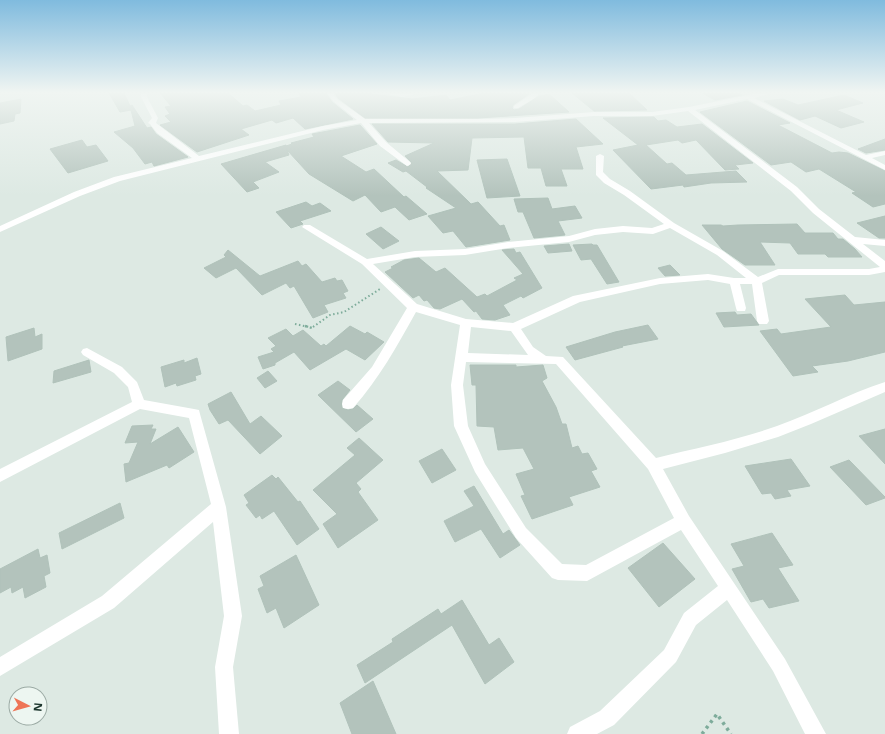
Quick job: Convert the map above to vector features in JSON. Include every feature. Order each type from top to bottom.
[{"type":"street","points":[[156,127],[198,159]]},
{"type":"street","points":[[0,229],[77,194],[117,178],[327,127]]},
{"type":"street","points":[[368,127],[383,144],[407,164]]},
{"type":"street","points":[[714,127],[794,189],[816,211],[885,267]]},
{"type":"street","points":[[807,127],[885,168]]},
{"type":"street","points":[[866,157],[885,153]]},
{"type":"street","points":[[600,156],[599,173],[607,181],[633,197],[671,225],[720,253],[757,281],[763,321]]},
{"type":"street","points":[[364,262],[415,254],[465,252],[508,245],[569,239],[595,232],[623,229],[653,231],[671,225]]},
{"type":"street","points":[[307,227],[364,262],[414,307],[466,323],[514,327],[577,299],[660,281],[708,277],[734,281],[757,281],[778,272],[869,272],[885,267]]},
{"type":"street","points":[[853,240],[885,243]]},
{"type":"street","points":[[734,281],[741,308]]},
{"type":"street","points":[[348,404],[360,393],[371,379],[414,307]]},
{"type":"street","points":[[466,323],[457,385],[461,426],[480,468],[521,533],[558,572],[587,573],[636,544],[684,521]]},
{"type":"street","points":[[514,327],[529,350],[544,360]]},
{"type":"street","points":[[87,352],[118,370],[133,385],[139,404]]},
{"type":"street","points":[[461,357],[559,360],[653,465],[684,521],[779,665],[816,734]]},
{"type":"street","points":[[653,465],[732,445],[793,426],[885,387]]},
{"type":"street","points":[[0,476],[139,404],[194,414],[219,507],[232,616],[224,667],[228,734]]},
{"type":"street","points":[[0,667],[108,602],[219,507]]},
{"type":"street","points":[[577,734],[607,718],[670,656],[690,619],[729,588]]},
{"type":"path","points":[[295,324],[312,328],[330,315],[344,312],[387,284]]},
{"type":"path","points":[[702,734],[717,714],[731,734]]},
{"type":"building","points":[[131,127],[151,127],[156,134],[188,157],[154,166],[152,162],[145,164],[133,148],[114,132]]},
{"type":"building","points":[[163,127],[247,127],[241,129],[249,135],[197,152]]},
{"type":"building","points":[[348,127],[362,127],[377,144],[341,156],[366,172],[374,169],[404,197],[406,196],[427,214],[409,220],[395,207],[381,212],[365,195],[353,201],[309,174],[287,150],[289,155],[265,162],[279,172],[253,182],[259,188],[247,192],[221,164],[314,137],[312,134]]},
{"type":"building","points":[[375,127],[585,127],[603,144],[576,147],[583,169],[561,169],[567,186],[546,186],[541,168],[528,168],[524,137],[472,138],[468,170],[437,171],[471,204],[478,202],[500,226],[504,225],[510,240],[466,247],[453,231],[443,233],[428,216],[456,208],[426,188],[427,187],[406,171],[403,172],[388,163],[396,160],[408,167],[412,163],[405,156],[434,143],[388,142]]},
{"type":"building","points":[[615,127],[706,127],[753,163],[735,165],[739,169],[725,170],[696,140],[682,143],[678,140],[646,145],[667,164],[672,163],[686,175],[736,171],[747,182],[711,183],[684,187],[683,185],[651,189],[613,150],[638,145]]},
{"type":"building","points":[[720,127],[782,127],[832,153],[848,153],[885,171],[885,204],[873,207],[852,193],[856,192],[819,169],[806,172],[791,162],[771,165]]},
{"type":"building","points":[[885,139],[885,150],[866,153],[858,149]]},
{"type":"building","points":[[82,140],[87,147],[96,145],[108,161],[68,173],[50,149]]},
{"type":"building","points":[[507,159],[520,196],[487,198],[477,160]]},
{"type":"building","points":[[548,198],[552,209],[575,206],[582,218],[558,221],[565,235],[534,238],[523,212],[518,212],[514,199]]},
{"type":"building","points":[[306,202],[312,206],[320,203],[331,211],[300,221],[303,224],[291,228],[276,212]]},
{"type":"building","points":[[885,216],[885,238],[879,238],[857,223]]},
{"type":"building","points":[[797,224],[805,233],[833,233],[838,239],[843,239],[862,257],[828,257],[825,254],[798,254],[790,243],[760,242],[775,265],[745,265],[722,249],[702,225],[723,226]]},
{"type":"building","points":[[381,227],[399,241],[383,249],[366,234]]},
{"type":"building","points":[[569,244],[572,251],[548,253],[544,246]]},
{"type":"building","points":[[573,245],[597,245],[619,282],[607,284],[591,259],[581,260]]},
{"type":"building","points":[[514,249],[516,253],[520,252],[542,288],[523,298],[521,296],[503,305],[510,315],[495,320],[482,319],[476,311],[474,312],[462,299],[440,309],[434,308],[427,300],[424,301],[419,295],[413,298],[385,272],[404,260],[419,258],[436,272],[445,268],[477,297],[485,294],[487,296],[517,280],[514,278],[523,274],[502,250]]},
{"type":"building","points":[[228,250],[260,276],[298,261],[302,266],[306,264],[322,282],[335,278],[337,281],[342,280],[348,291],[343,293],[346,298],[324,305],[328,312],[313,318],[294,286],[290,288],[286,283],[262,295],[236,268],[216,278],[204,268],[226,257],[224,255]]},
{"type":"building","points":[[670,265],[680,275],[665,276],[658,268]]},
{"type":"building","points":[[845,295],[854,305],[885,302],[885,352],[848,361],[812,366],[818,372],[793,376],[760,331],[777,329],[781,334],[831,327],[805,299]]},
{"type":"building","points":[[735,312],[737,315],[751,314],[759,325],[724,327],[716,313]]},
{"type":"building","points":[[648,325],[658,339],[622,346],[623,347],[575,360],[566,347],[615,332]]},
{"type":"building","points":[[350,326],[365,334],[367,332],[384,342],[365,360],[346,349],[310,370],[294,352],[275,363],[275,365],[263,369],[258,357],[274,352],[271,349],[276,346],[268,338],[286,329],[293,336],[303,330],[321,346],[324,344],[326,346]]},
{"type":"building","points":[[34,328],[35,337],[42,334],[42,349],[8,361],[6,337]]},
{"type":"building","points":[[197,358],[201,374],[195,376],[196,380],[177,386],[176,383],[165,387],[161,367],[184,360],[184,363]]},
{"type":"building","points":[[89,360],[91,372],[53,383],[54,371]]},
{"type":"building","points":[[470,365],[516,365],[516,367],[543,365],[547,378],[542,381],[556,407],[562,424],[566,424],[572,448],[578,446],[582,454],[588,453],[597,469],[591,471],[600,487],[569,497],[573,505],[532,519],[521,496],[525,495],[516,474],[534,469],[523,448],[498,450],[494,427],[477,426],[476,385],[472,385]]},
{"type":"building","points":[[268,371],[277,381],[265,388],[257,378]]},
{"type":"building","points":[[338,381],[350,390],[342,400],[342,408],[348,410],[353,409],[357,405],[373,419],[356,432],[318,395]]},
{"type":"building","points":[[231,392],[250,424],[261,416],[282,436],[260,454],[228,420],[219,424],[210,410],[208,404]]},
{"type":"building","points":[[153,425],[151,429],[156,429],[150,444],[178,427],[194,452],[169,468],[167,465],[126,482],[124,464],[129,463],[138,442],[125,443],[132,426]]},
{"type":"building","points":[[885,429],[885,464],[859,436]]},
{"type":"building","points":[[359,438],[383,460],[356,483],[361,489],[358,492],[378,520],[338,548],[323,524],[337,514],[313,490],[355,455],[347,448]]},
{"type":"building","points":[[442,449],[456,470],[432,483],[419,461]]},
{"type":"building","points":[[791,459],[810,486],[787,490],[791,496],[775,499],[771,493],[762,494],[745,466]]},
{"type":"building","points":[[849,460],[885,498],[866,505],[830,467]]},
{"type":"building","points":[[272,475],[276,479],[278,477],[298,502],[300,501],[319,529],[297,545],[274,511],[262,519],[260,515],[256,518],[246,505],[249,503],[244,495]]},
{"type":"building","points":[[474,486],[503,534],[509,530],[520,545],[500,558],[481,529],[455,542],[444,521],[474,506],[464,491]]},
{"type":"building","points":[[120,503],[124,518],[62,549],[59,533]]},
{"type":"building","points":[[772,533],[793,565],[778,568],[799,601],[769,608],[763,599],[751,602],[732,569],[744,566],[731,544]]},
{"type":"building","points":[[663,543],[695,579],[659,607],[628,568]]},
{"type":"building","points":[[38,549],[40,558],[47,555],[50,573],[44,576],[46,587],[25,598],[23,587],[12,593],[11,587],[0,593],[0,569]]},
{"type":"building","points":[[296,555],[319,605],[284,628],[276,608],[267,613],[258,589],[264,586],[260,576]]},
{"type":"building","points":[[462,600],[489,645],[499,638],[514,662],[485,684],[452,625],[365,683],[357,665],[393,642],[392,639],[438,609],[441,614]]},
{"type":"building","points":[[373,681],[396,734],[352,734],[340,703]]}]
